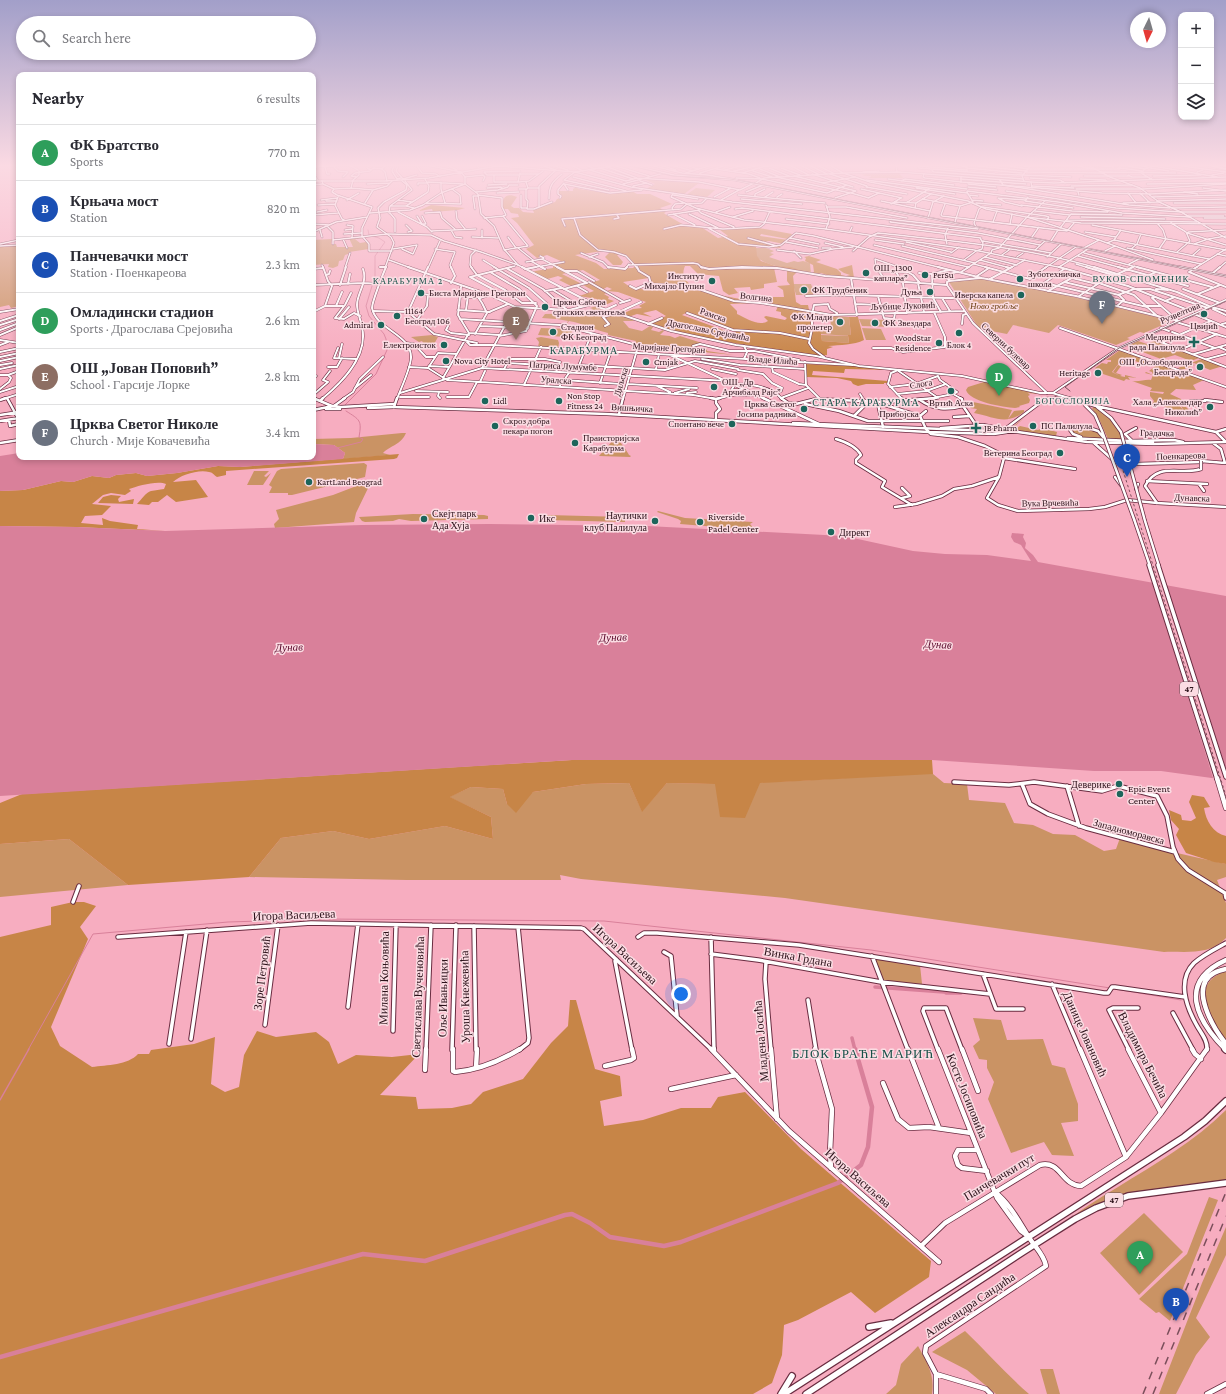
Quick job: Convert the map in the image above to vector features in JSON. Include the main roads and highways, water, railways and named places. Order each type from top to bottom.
[{"type":"main road","name":"Вишњичка","points":[[381,229],[388,234],[394,241],[389,260],[373,304],[373,311],[378,318],[406,343],[411,350],[412,355],[395,405],[619,413],[805,423],[821,426],[883,427],[927,430]]},
{"type":"main road","name":"Драгослава Срејовића","points":[[495,229],[504,250],[518,265],[605,310],[671,331],[744,346],[824,357],[856,365],[938,375],[962,376],[1040,393],[1045,396]]},
{"type":"main road","points":[[827,229],[947,242],[960,247]]},
{"type":"main road","points":[[827,229],[877,234],[979,250],[1059,267],[1136,289],[1226,326]]},
{"type":"main road","points":[[982,229],[1032,237],[1226,276]]},
{"type":"main road","points":[[1211,229],[1226,237]]},
{"type":"main road","points":[[1013,234],[1152,261]]},
{"type":"main road","points":[[1225,249],[1189,272],[1226,287]]},
{"type":"main road","points":[[991,253],[1105,279]]},
{"type":"main road","points":[[1193,269],[1226,276]]},
{"type":"main road","points":[[1136,289],[1226,326]]},
{"type":"main road","points":[[1162,300],[1173,304]]},
{"type":"main road","points":[[1165,300],[1196,314]]},
{"type":"main road","name":"Рузвелтова","points":[[1056,395],[1119,348],[1226,300]]},
{"type":"main road","points":[[998,434],[1045,396],[1051,393],[1095,406],[1216,432],[1226,442]]},
{"type":"main road","points":[[1045,396],[1051,398],[1056,395]]},
{"type":"main road","points":[[1077,401],[1090,408]]},
{"type":"main road","points":[[1088,404],[1090,408]]},
{"type":"main road","points":[[1090,408],[1091,406],[1095,406]]},
{"type":"main road","name":"47","points":[[1095,406],[1115,422],[1121,432],[1160,571],[1226,777]]},
{"type":"main road","name":"47","points":[[1090,408],[1097,417],[1152,570],[1226,808]]},
{"type":"main road","points":[[1106,414],[1104,410],[1108,409]]},
{"type":"main road","name":"Вишњичка","points":[[619,413],[821,426],[927,430]]},
{"type":"main road","points":[[805,423],[810,422],[809,419]]},
{"type":"main road","points":[[1092,439],[1076,436],[1070,429],[1073,427],[1083,426],[1098,431],[1106,441]]},
{"type":"main road","points":[[1005,428],[1014,432]]},
{"type":"main road","points":[[1216,432],[1218,430],[1226,429]]},
{"type":"main road","points":[[927,430],[1014,432],[1094,443],[1112,460]]},
{"type":"main road","points":[[927,430],[998,434],[1007,432]]},
{"type":"main road","points":[[1045,436],[1190,443]]},
{"type":"main road","points":[[1056,437],[1078,440],[1160,444]]},
{"type":"main road","points":[[1087,442],[1125,443],[1130,441],[1141,444],[1160,444],[1226,442]]},
{"type":"main road","name":"Поенкареова","points":[[1157,503],[1146,487],[1147,481],[1153,475],[1159,472],[1200,470],[1201,461],[1226,463],[1219,446],[1209,442]]},
{"type":"main road","name":"Поенкареова","points":[[1218,442],[1225,452],[1222,454]]},
{"type":"main road","points":[[1128,460],[1136,446],[1141,444]]},
{"type":"main road","points":[[1115,477],[1122,485]]},
{"type":"main road","points":[[1136,489],[1138,484]]},
{"type":"main road","name":"Дунавска","points":[[1157,503],[1226,507]]},
{"type":"main road","points":[[1226,960],[1214,966],[1202,976],[1197,986],[1196,997],[1199,1010],[1207,1027],[1214,1038],[1226,1050]]},
{"type":"main road","points":[[1226,969],[1216,972],[1209,979],[1204,988],[1203,996],[1209,1020],[1215,1031],[1226,1044]]},
{"type":"main road","name":"47","points":[[782,1394],[900,1320],[1028,1236],[1184,1137],[1205,1121],[1226,1101]]},
{"type":"main road","name":"47","points":[[806,1394],[1075,1219],[1114,1200],[1149,1193],[1226,1183]]},
{"type":"main road","points":[[869,1327],[885,1326],[900,1320]]},
{"type":"main road","points":[[782,1394],[792,1376]]},
{"type":"water","points":[[316,444],[334,445],[345,453],[343,459],[240,467],[218,466],[177,473],[147,476],[136,473],[116,475],[109,478],[92,476],[73,482],[61,481],[23,490],[0,491],[0,456],[16,453],[16,460],[316,460]]},
{"type":"water","name":"Дунав","points":[[489,524],[647,526],[844,536],[913,551],[945,554],[987,555],[1031,561],[1021,545],[1014,542],[1011,537],[1012,533],[1024,534],[1023,537],[1026,543],[1025,548],[1038,562],[1226,596],[1226,780],[1161,771],[1094,771],[932,760],[572,760],[0,796],[0,526],[77,527],[165,531],[362,525]]},
{"type":"waterway","points":[[345,405],[376,374],[387,350],[384,334],[369,316],[366,306],[375,276],[375,256],[385,242],[379,238],[369,235],[368,230]]},
{"type":"waterway","points":[[337,448],[361,442],[363,439],[359,437],[359,421],[346,411]]},
{"type":"waterway","points":[[28,1050],[93,934],[228,922],[324,919],[604,921],[871,950],[1110,988]]},
{"type":"waterway","points":[[875,987],[944,992]]},
{"type":"waterway","points":[[1115,989],[1181,1000]]},
{"type":"waterway","points":[[946,993],[961,993]]},
{"type":"waterway","points":[[852,1038],[855,1050]]},
{"type":"waterway","points":[[0,1100],[29,1049]]},
{"type":"waterway","points":[[0,1357],[363,1254],[425,1261],[565,1215],[572,1214],[590,1223],[610,1237],[664,1246],[681,1242],[838,1183],[861,1165],[868,1147],[872,1107],[855,1049]]},
{"type":"tunnel","points":[[1193,312],[1199,315]]},
{"type":"tram line","points":[[988,229],[1226,276]]},
{"type":"tram line","points":[[1070,391],[1065,387],[1119,348],[1226,301]]},
{"type":"railway","points":[[1120,461],[1226,796]]},
{"type":"railway","points":[[1143,1394],[1226,1192]]},
{"type":"railway","points":[[1153,1394],[1226,1216]]},
{"type":"place","name":"ОШ „1300 каплара”","points":[[866,273]]},
{"type":"place","name":"PerSu","points":[[925,275]]},
{"type":"place","name":"Зуботехничка школа","points":[[1020,279]]},
{"type":"place","name":"Институт Михајло Пупин","points":[[712,281]]},
{"type":"place","name":"ФК Трудбеник","points":[[804,290]]},
{"type":"place","name":"Дуња","points":[[930,292]]},
{"type":"place","name":"Биста Маријане Грегоран","points":[[421,293]]},
{"type":"place","name":"Иверска капела","points":[[1021,295]]},
{"type":"place","name":"Црква Сабора српских светитеља","points":[[545,307]]},
{"type":"place","name":"Цвијић","points":[[1204,314]]},
{"type":"place","name":"11164 Београд 106","points":[[397,316]]},
{"type":"place","name":"ФК Млади пролетер","points":[[840,322]]},
{"type":"place","name":"ФК Звездара","points":[[875,323]]},
{"type":"place","name":"Црква Светог Николе","points":[[1102,324]]},
{"type":"place","name":"Admiral","points":[[381,325]]},
{"type":"place","name":"Стадион ФК Београд","points":[[553,332]]},
{"type":"place","name":"Блок 4","points":[[959,333]]},
{"type":"place","name":"ОШ „Јован Поповић”","points":[[516,340]]},
{"type":"place","name":"Медицина рада Палилула","points":[[1194,342]]},
{"type":"place","name":"WoodStar Residence","points":[[939,343]]},
{"type":"place","name":"Електроисток","points":[[444,345]]},
{"type":"place","name":"Nova City Hotel","points":[[446,361]]},
{"type":"place","name":"Crnjak","points":[[646,362]]},
{"type":"place","name":"ОШ „Ослободиоци Београда”","points":[[1200,367]]},
{"type":"place","name":"Heritage","points":[[1098,373]]},
{"type":"place","name":"ОШ „Др Арчибалд Рајс”","points":[[714,387]]},
{"type":"place","name":"Вртић Аска","points":[[951,391]]},
{"type":"place","name":"Омладински стадион","points":[[999,396]]},
{"type":"place","name":"Lidl","points":[[485,401]]},
{"type":"place","name":"Non Stop Fitness 24","points":[[559,401]]},
{"type":"place","name":"Хала „Александар Николић”","points":[[1210,407]]},
{"type":"place","name":"Црква Светог Јосипа радника","points":[[804,409]]},
{"type":"place","name":"Спонтано вече","points":[[732,424]]},
{"type":"place","name":"Скроз добра пекара погон","points":[[495,426]]},
{"type":"place","name":"ПС Палилула","points":[[1033,426]]},
{"type":"place","name":"JB Pharm","points":[[976,428]]},
{"type":"place","name":"Праисторијска Карабурма","points":[[575,443]]},
{"type":"place","name":"Ветерина Београд","points":[[1060,453]]},
{"type":"place","name":"Панчевачки мост","points":[[1127,477]]},
{"type":"place","name":"KartLand Beograd","points":[[309,482]]},
{"type":"place","name":"Икс","points":[[531,518]]},
{"type":"place","name":"Скејт парк Ада Хуја","points":[[424,519]]},
{"type":"place","name":"Наутички клуб Палилула","points":[[655,521]]},
{"type":"place","name":"Riverside Padel Center","points":[[700,522]]},
{"type":"place","name":"Директ","points":[[831,532]]},
{"type":"place","name":"Деверике","points":[[1119,784]]},
{"type":"place","name":"Epic Event Center","points":[[1120,794]]},
{"type":"place","name":"ФК Братство","points":[[1140,1274]]},
{"type":"place","name":"Крњача мост","points":[[1176,1321]]},
{"type":"district","name":"ВУКОВ СПОМЕНИК","points":[[1141,279]]},
{"type":"district","name":"КАРАБУРМА 2","points":[[408,281]]},
{"type":"district","name":"КАРАБУРМА","points":[[584,350]]},
{"type":"district","name":"БОГОСЛОВИЈА","points":[[1073,401]]},
{"type":"district","name":"СТАРА КАРАБУРМА","points":[[866,402]]},
{"type":"district","name":"БЛОК БРАЋЕ МАРИЋ","points":[[863,1053]]},
{"type":"park label","name":"Ново гробље","points":[[994,306]]}]
